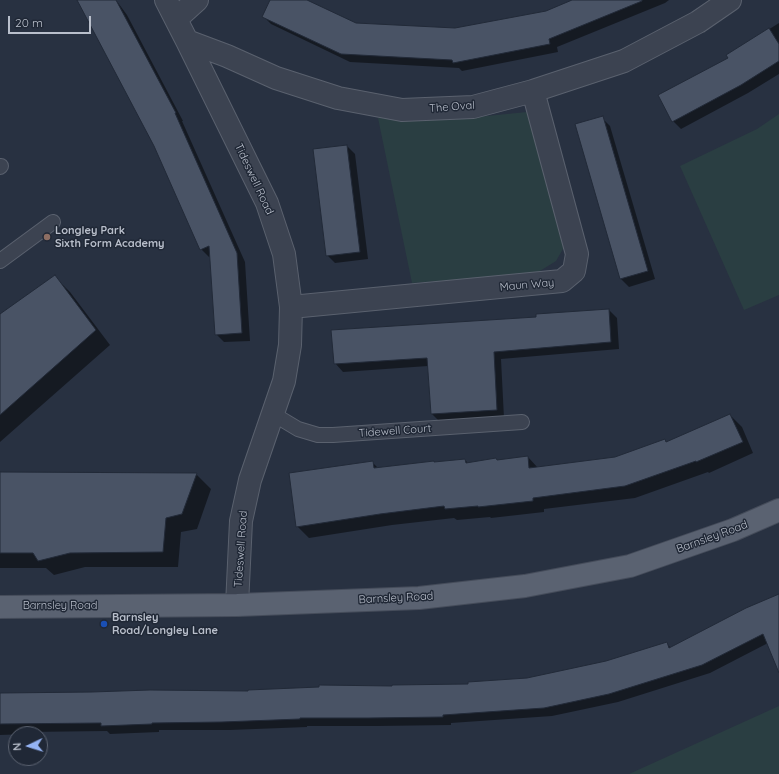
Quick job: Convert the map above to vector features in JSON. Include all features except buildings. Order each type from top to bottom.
[{"type":"main road","name":"Barnsley Road","points":[[0,607],[237,605],[419,598],[525,586],[630,566],[733,530],[779,510]]},
{"type":"street","name":"Tideswell Road","points":[[166,0],[267,203],[284,254],[291,307],[290,345],[284,382],[250,480],[241,521],[237,605]]},
{"type":"street","points":[[176,19],[197,0]]},
{"type":"street","name":"The Oval","points":[[187,41],[227,56],[276,78],[338,98],[402,110],[473,107],[533,91],[624,61],[698,22],[730,0]]},
{"type":"street","name":"Maun Way","points":[[291,307],[562,281],[574,271],[577,254],[533,91]]},
{"type":"lane","points":[[0,261],[53,222]]},
{"type":"lane","name":"Tidewell Court","points":[[273,414],[298,429],[318,435],[522,422]]},
{"type":"green space","points":[[527,112],[564,247],[556,261],[535,274],[412,283],[378,118],[447,120]]},
{"type":"green space","points":[[779,114],[779,295],[744,310],[680,166],[757,129]]},
{"type":"green space","points":[[779,706],[779,774],[629,774]]},
{"type":"place","name":"Longley Park Sixth Form Academy","points":[[47,237]]},
{"type":"place","name":"Barnsley Road/Longley Lane","points":[[104,624]]}]
